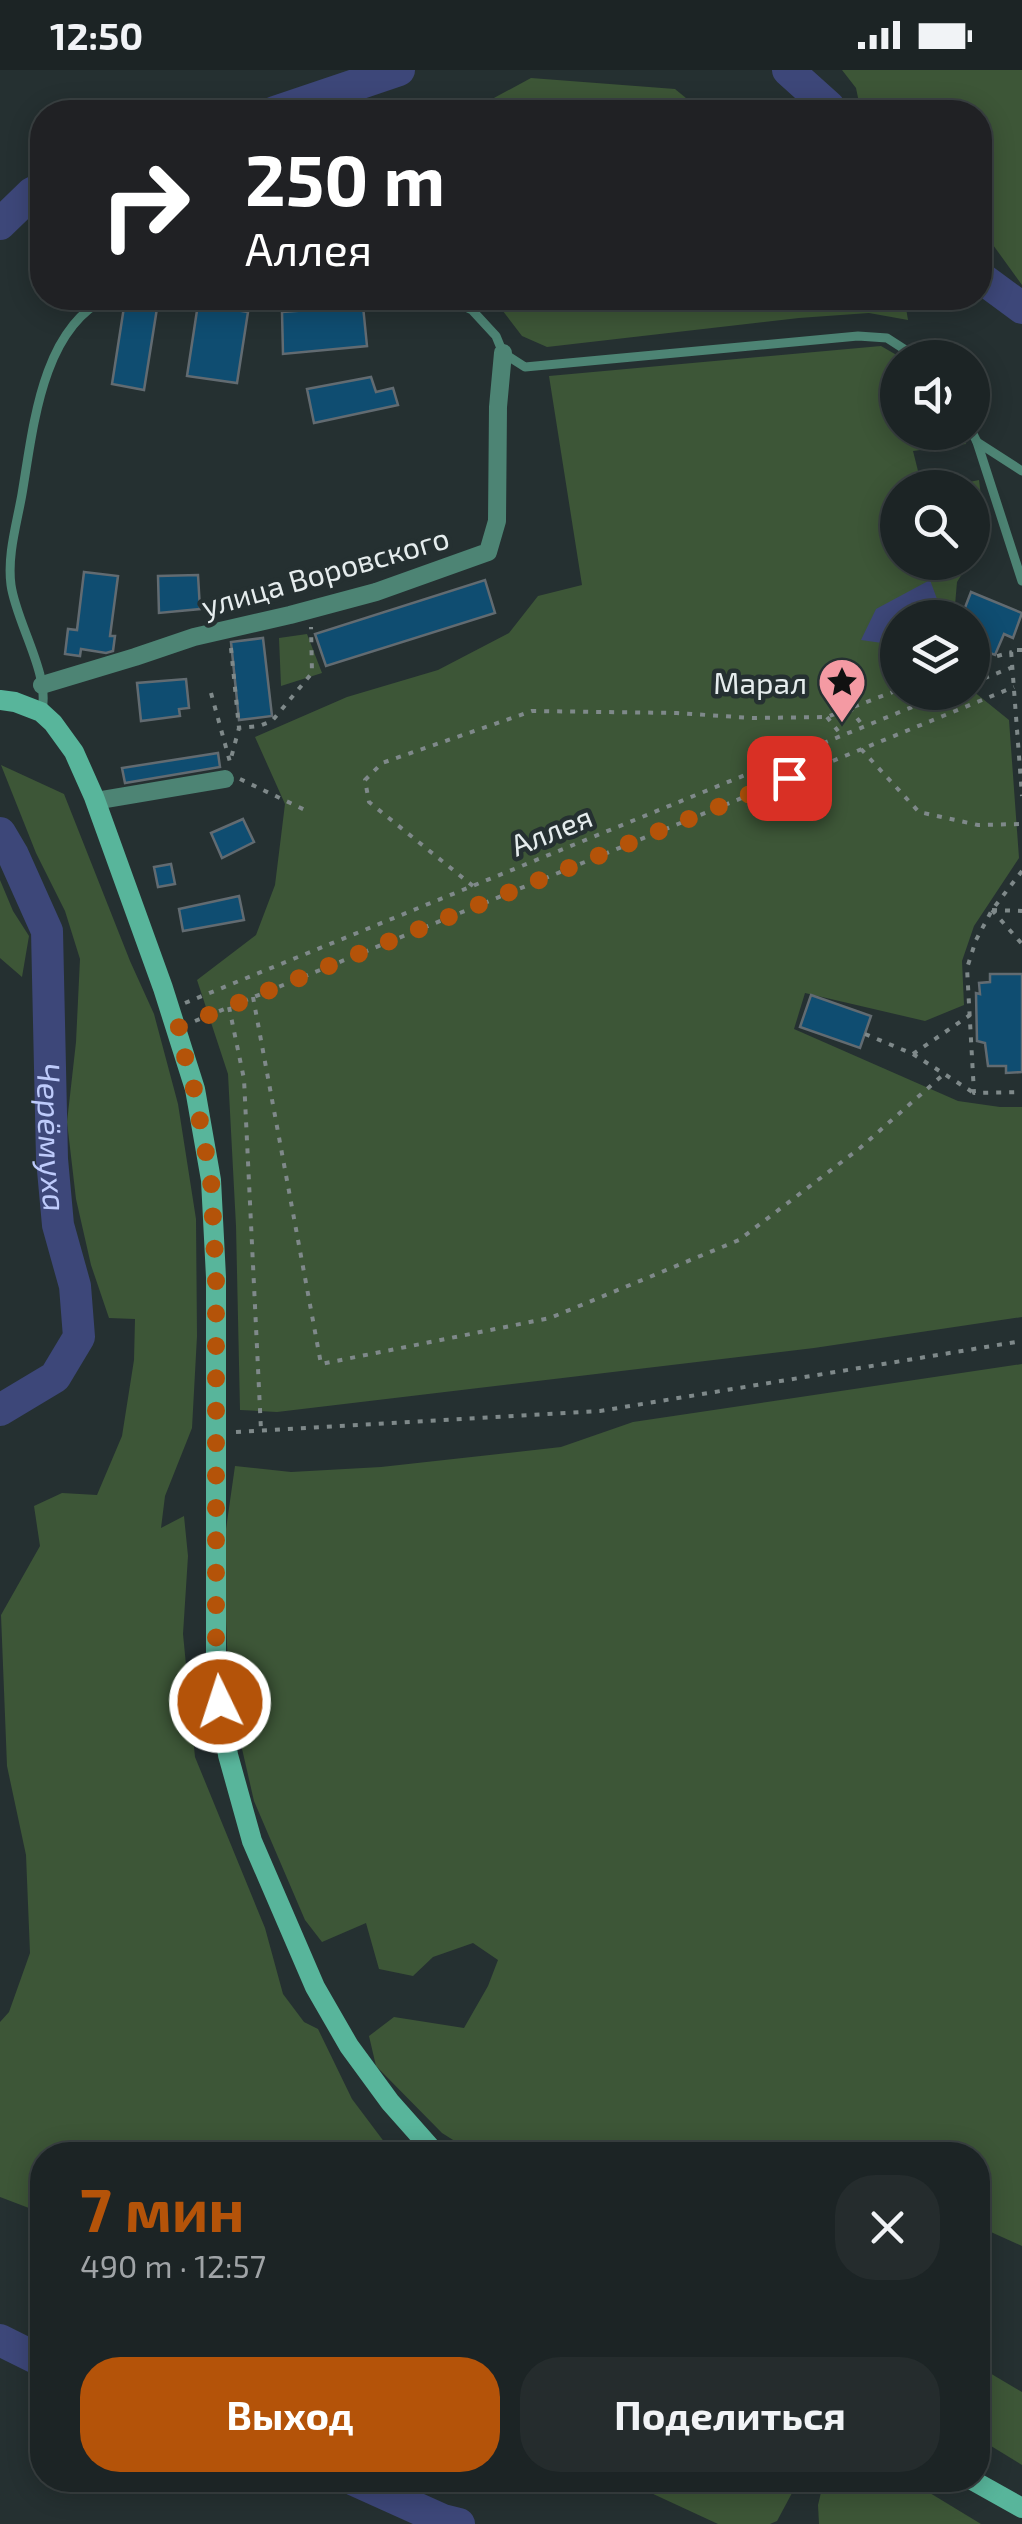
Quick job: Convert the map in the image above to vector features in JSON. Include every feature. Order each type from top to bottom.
[{"type":"main road","points":[[0,700],[41,712],[74,752],[173,1019],[194,1089],[211,1180],[216,1277],[216,1676],[228,1755],[252,1841],[315,1987],[349,2046],[425,2142]]},
{"type":"main road","points":[[990,2490],[1022,2508]]},
{"type":"street","name":"улица Воровского","points":[[42,685],[194,636],[376,592],[488,552],[497,520],[498,407],[503,353]]},
{"type":"street","points":[[95,801],[228,770]]},
{"type":"lane","points":[[41,712],[44,694],[12,590],[11,556],[34,420],[47,375],[73,325],[88,310]]},
{"type":"lane","points":[[472,310],[496,336],[503,353],[525,367],[858,336],[889,340]]},
{"type":"lane","points":[[990,448],[1022,471]]},
{"type":"lane","points":[[978,450],[1022,581]]},
{"type":"path","points":[[239,728],[272,722],[312,673],[311,610]]},
{"type":"path","points":[[228,628],[239,728],[228,770]]},
{"type":"path","points":[[990,658],[1022,650]]},
{"type":"path","points":[[1012,652],[1022,796]]},
{"type":"path","points":[[990,676],[1013,667]]},
{"type":"path","name":"Аллея","points":[[173,1019],[229,1007],[1014,687]]},
{"type":"path","points":[[212,693],[228,770],[304,810]]},
{"type":"path","points":[[474,886],[369,802],[365,780],[382,762],[532,710],[827,718],[880,697]]},
{"type":"path","points":[[850,708],[864,727]]},
{"type":"path","name":"Аллея","points":[[173,1019],[474,886],[906,710]]},
{"type":"path","points":[[827,718],[842,736]]},
{"type":"path","points":[[861,749],[919,812],[978,825],[1022,824]]},
{"type":"path","points":[[974,1093],[967,968],[992,910],[1022,871]]},
{"type":"path","points":[[992,910],[1022,911]]},
{"type":"path","points":[[992,910],[1022,944]]},
{"type":"path","points":[[253,997],[321,1364],[550,1318],[739,1240],[860,1148],[944,1074]]},
{"type":"path","points":[[229,1007],[244,1079],[261,1431]]},
{"type":"path","points":[[913,1054],[970,1015]]},
{"type":"path","points":[[865,1034],[913,1054],[974,1093],[1022,1092]]},
{"type":"path","points":[[217,1434],[600,1411],[1022,1341]]},
{"type":"green space","points":[[842,70],[1022,70],[1022,285],[992,244],[992,100],[858,100],[856,88]]},
{"type":"green space","points":[[531,78],[675,89],[688,100],[490,100]]},
{"type":"green space","points":[[502,310],[906,310],[908,320],[869,313],[799,318],[547,347],[522,336]]},
{"type":"green space","points":[[880,346],[880,450],[921,450],[913,451],[918,470],[880,470],[880,580],[958,580],[955,600],[880,600],[880,710],[990,710],[990,705],[1009,720],[1019,858],[974,926],[962,961],[964,1005],[925,1021],[805,993],[794,1029],[958,1101],[1022,1107],[1022,1317],[814,1348],[277,1412],[240,1410],[228,1074],[197,980],[256,935],[275,885],[285,804],[255,737],[347,697],[438,670],[509,633],[538,596],[582,585],[549,376]]},
{"type":"green space","points":[[307,634],[322,673],[281,686],[279,638]]},
{"type":"green space","points":[[1,765],[64,794],[154,1014],[178,1104],[196,1219],[197,1336],[192,1428],[165,1496],[161,1528],[184,1516],[188,1556],[183,1634],[195,1757],[265,1928],[283,1994],[304,2022],[318,2029],[352,2099],[384,2142],[30,2142],[30,2208],[0,2197],[0,2022],[9,2012],[30,1953],[26,1855],[7,1766],[1,1615],[40,1546],[34,1506],[62,1493],[97,1495],[122,1436],[134,1360],[135,1319],[109,1318],[91,1265],[76,1199],[67,1122],[80,959],[65,911],[36,853]]},
{"type":"green space","points":[[0,880],[29,936],[22,977],[0,958]]},
{"type":"green space","points":[[1022,1364],[1022,2246],[990,2232],[990,2142],[456,2142],[442,2133],[376,2066],[369,2036],[394,2017],[464,2028],[498,1960],[473,1943],[433,1957],[413,1976],[379,1969],[366,1923],[322,1942],[305,1920],[254,1801],[229,1692],[223,1550],[235,1466],[291,1472],[381,1467],[561,1447],[633,1422]]},
{"type":"green space","points":[[990,2373],[1022,2392],[1022,2465],[990,2445]]},
{"type":"green space","points":[[649,2492],[793,2492],[777,2521],[718,2524]]},
{"type":"green space","points":[[821,2492],[928,2492],[981,2524],[819,2524]]},
{"type":"water","points":[[930,580],[937,600],[893,600]]},
{"type":"water","points":[[880,607],[880,643],[861,640]]},
{"type":"building","points":[[124,310],[157,310],[144,390],[112,384]]},
{"type":"building","points":[[197,310],[248,312],[237,383],[187,376]]},
{"type":"building","points":[[363,310],[367,346],[283,354],[282,312]]},
{"type":"building","points":[[371,377],[376,392],[393,388],[398,405],[314,423],[307,389]]},
{"type":"building","points":[[84,572],[118,576],[110,636],[115,636],[113,651],[81,649],[80,656],[65,654],[68,629],[77,630]]},
{"type":"building","points":[[198,575],[200,609],[159,613],[158,576]]},
{"type":"building","points":[[485,580],[495,613],[326,666],[315,634]]},
{"type":"building","points":[[971,592],[1022,613],[1013,638],[1004,634],[995,655],[990,653],[990,600],[968,600]]},
{"type":"building","points":[[263,638],[272,716],[239,720],[231,642]]},
{"type":"building","points":[[186,679],[189,708],[179,709],[180,716],[141,721],[137,683]]},
{"type":"building","points":[[218,753],[220,767],[125,783],[122,768]]},
{"type":"building","points":[[243,819],[254,842],[222,858],[211,833]]},
{"type":"building","points":[[171,864],[175,884],[158,887],[154,867]]},
{"type":"building","points":[[239,896],[244,920],[183,931],[179,909]]},
{"type":"building","points":[[990,974],[1022,974],[1022,1072],[1006,1073],[1006,1066],[988,1066],[985,1043],[977,1041],[976,993],[980,994],[979,983],[990,982]]},
{"type":"building","points":[[811,995],[871,1016],[860,1048],[800,1027]]},
{"type":"waterway","name":"Черёмуха","points":[[310,100],[399,70]]},
{"type":"waterway","name":"Черёмуха","points":[[788,70],[821,100]]},
{"type":"waterway","name":"Черёмуха","points":[[0,224],[30,195]]},
{"type":"waterway","name":"Черёмуха","points":[[992,286],[1022,308]]},
{"type":"waterway","name":"Черёмуха","points":[[0,833],[47,931],[52,1159],[58,1225],[75,1286],[79,1337],[55,1377],[0,1410]]},
{"type":"waterway","name":"Черёмуха","points":[[0,2340],[30,2355]]},
{"type":"waterway","name":"Черёмуха","points":[[381,2492],[459,2524]]},
{"type":"place","name":"Марал","points":[[842,724]]},
{"type":"route","points":[[220,1702],[216,1676],[216,1277],[211,1180],[194,1089],[177,1028],[789,778]]}]
